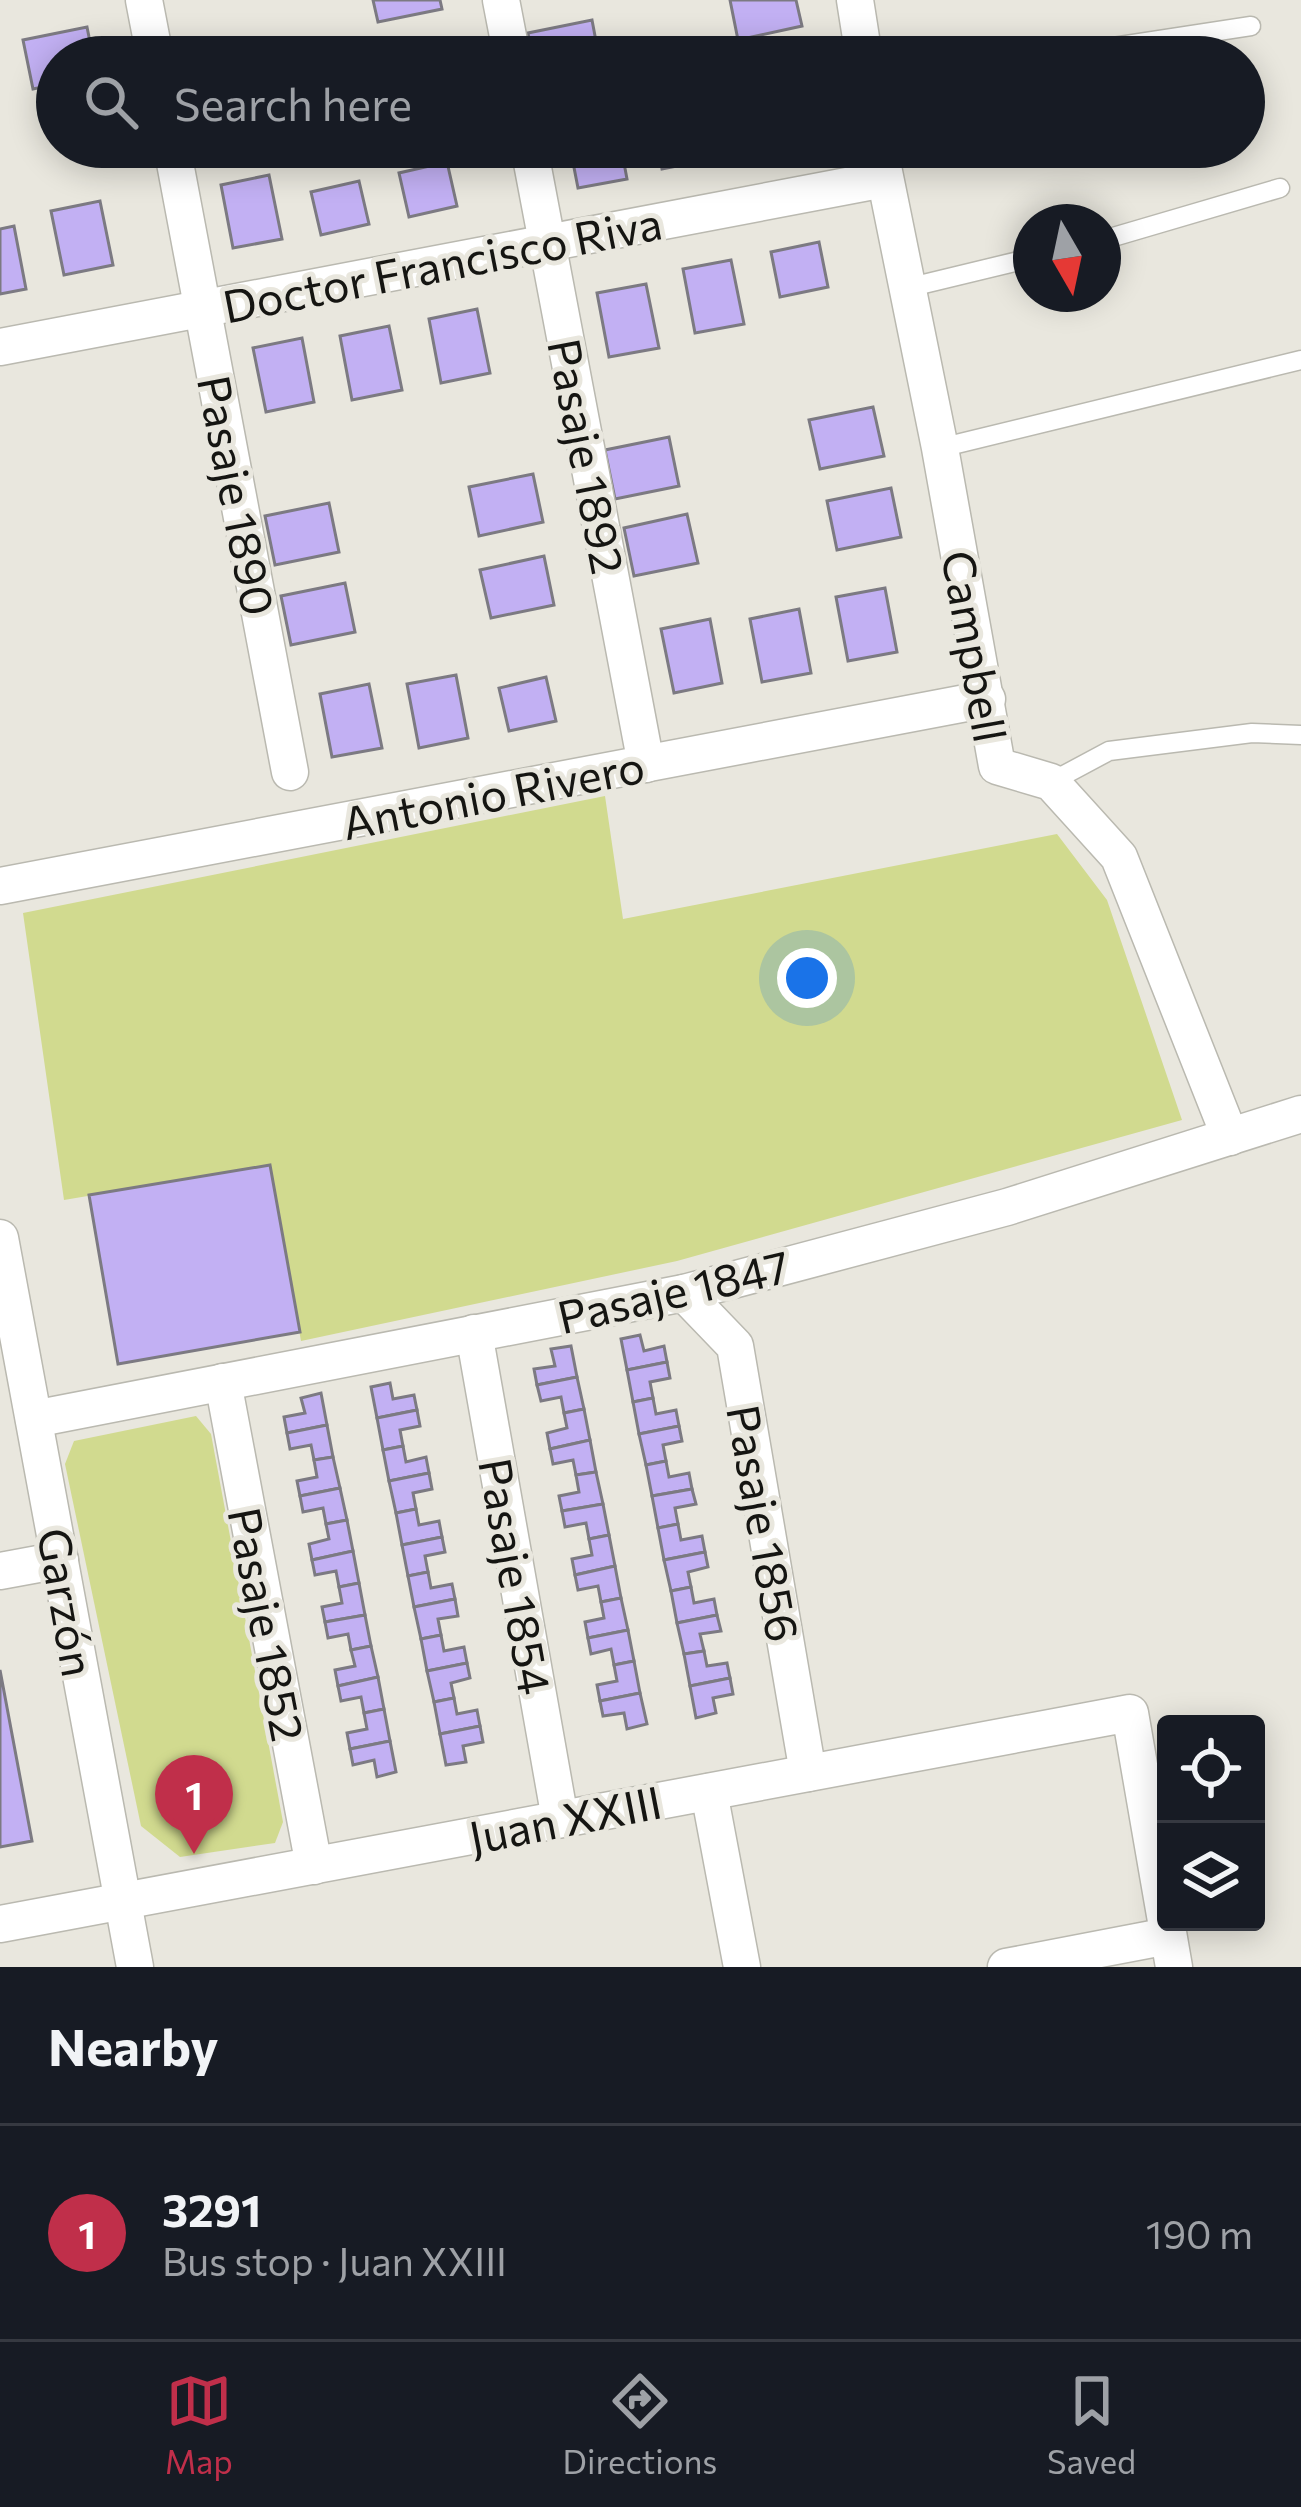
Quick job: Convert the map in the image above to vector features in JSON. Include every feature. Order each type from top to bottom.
[{"type":"street","points":[[144,0],[151,36]]},
{"type":"street","points":[[501,0],[508,36]]},
{"type":"street","points":[[855,0],[861,36]]},
{"type":"street","name":"Pasaje 1890","points":[[176,168],[290,772]]},
{"type":"street","name":"Pasaje 1892","points":[[533,168],[646,764]]},
{"type":"street","name":"Doctor Francisco Riva","points":[[0,347],[547,244],[861,168]]},
{"type":"street","name":"Campbell","points":[[883,168],[997,766],[1051,782],[1119,857],[1230,1137]]},
{"type":"street","name":"Antonio Rivero","points":[[0,886],[987,699]]},
{"type":"street","name":"Pasaje 1847","points":[[34,1419],[684,1293],[1007,1208],[1301,1114]]},
{"type":"street","name":"Garzón","points":[[0,1238],[135,1967]]},
{"type":"street","name":"Pasaje 1856","points":[[684,1293],[735,1346],[808,1773]]},
{"type":"street","name":"Pasaje 1854","points":[[474,1333],[560,1819]]},
{"type":"street","name":"Pasaje 1852","points":[[223,1382],[314,1865]]},
{"type":"street","points":[[0,1571],[60,1560]]},
{"type":"street","name":"Juan XXIII","points":[[0,1924],[1130,1712],[1171,1952]]},
{"type":"street","points":[[709,1792],[742,1967]]},
{"type":"street","points":[[1006,1967],[1171,1952]]},
{"type":"lane","points":[[1186,36],[1251,26]]},
{"type":"lane","points":[[1121,235],[1280,188]]},
{"type":"lane","points":[[907,288],[1013,262]]},
{"type":"lane","points":[[940,448],[1301,361]]},
{"type":"lane","points":[[1051,782],[1109,752],[1252,733],[1301,735]]},
{"type":"green space","points":[[605,796],[623,919],[1057,834],[1107,900],[1182,1120],[677,1261],[301,1341],[270,1165],[64,1200],[23,913]]},
{"type":"green space","points":[[196,1416],[211,1434],[283,1822],[275,1843],[180,1857],[141,1826],[65,1464],[74,1441]]},
{"type":"building","points":[[373,0],[440,0],[442,9],[378,22]]},
{"type":"building","points":[[730,0],[796,0],[802,26],[737,36]]},
{"type":"building","points":[[592,20],[595,36],[528,36]]},
{"type":"building","points":[[87,27],[89,36],[43,36]]},
{"type":"building","points":[[36,37],[36,88],[33,89],[23,40]]},
{"type":"building","points":[[448,168],[457,206],[409,217],[399,173]]},
{"type":"building","points":[[574,168],[625,168],[627,179],[578,188]]},
{"type":"building","points":[[269,175],[282,239],[233,248],[221,185]]},
{"type":"building","points":[[359,181],[369,224],[321,235],[311,192]]},
{"type":"building","points":[[100,201],[113,265],[64,275],[51,211]]},
{"type":"building","points":[[14,226],[26,289],[0,294],[0,229]]},
{"type":"building","points":[[819,242],[828,287],[780,297],[771,252]]},
{"type":"building","points":[[731,260],[744,324],[695,333],[683,269]]},
{"type":"building","points":[[646,284],[659,348],[609,357],[597,293]]},
{"type":"building","points":[[477,309],[490,373],[441,383],[429,319]]},
{"type":"building","points":[[389,326],[402,390],[352,400],[340,336]]},
{"type":"building","points":[[302,338],[314,402],[266,412],[253,348]]},
{"type":"building","points":[[873,407],[884,456],[820,469],[809,420]]},
{"type":"building","points":[[669,437],[679,486],[615,499],[605,450]]},
{"type":"building","points":[[533,474],[543,522],[479,536],[469,487]]},
{"type":"building","points":[[891,488],[901,537],[837,550],[827,501]]},
{"type":"building","points":[[329,503],[339,552],[275,565],[265,516]]},
{"type":"building","points":[[687,514],[698,563],[634,576],[624,528]]},
{"type":"building","points":[[544,556],[554,605],[491,618],[480,570]]},
{"type":"building","points":[[345,583],[355,632],[291,645],[281,596]]},
{"type":"building","points":[[885,588],[897,652],[848,661],[836,597]]},
{"type":"building","points":[[799,609],[811,673],[762,682],[750,619]]},
{"type":"building","points":[[710,619],[722,683],[674,693],[661,629]]},
{"type":"building","points":[[456,675],[468,738],[419,748],[407,684]]},
{"type":"building","points":[[546,677],[556,721],[509,731],[499,688]]},
{"type":"building","points":[[369,684],[382,748],[332,757],[320,694]]},
{"type":"building","points":[[270,1165],[300,1332],[118,1364],[89,1195]]},
{"type":"building","points":[[640,1335],[644,1351],[664,1346],[667,1362],[627,1370],[621,1339]]},
{"type":"building","points":[[571,1346],[577,1377],[537,1385],[534,1369],[555,1366],[551,1349]]},
{"type":"building","points":[[667,1362],[670,1378],[650,1382],[653,1398],[633,1402],[627,1370]]},
{"type":"building","points":[[577,1377],[584,1409],[564,1413],[561,1397],[541,1401],[537,1385]]},
{"type":"building","points":[[390,1383],[393,1399],[414,1395],[417,1410],[377,1418],[371,1387]]},
{"type":"building","points":[[321,1393],[327,1425],[287,1433],[284,1417],[305,1413],[301,1398]]},
{"type":"building","points":[[653,1398],[656,1414],[676,1410],[679,1426],[639,1434],[633,1402]]},
{"type":"building","points":[[584,1409],[590,1440],[550,1449],[547,1433],[567,1428],[564,1413]]},
{"type":"building","points":[[417,1410],[420,1426],[400,1430],[403,1446],[383,1450],[377,1418]]},
{"type":"building","points":[[327,1425],[333,1457],[314,1460],[311,1445],[290,1449],[287,1433]]},
{"type":"building","points":[[679,1426],[682,1441],[663,1445],[666,1461],[646,1465],[639,1434]]},
{"type":"building","points":[[590,1440],[596,1472],[576,1475],[573,1460],[553,1464],[550,1449]]},
{"type":"building","points":[[403,1446],[406,1462],[426,1457],[429,1473],[389,1481],[383,1450]]},
{"type":"building","points":[[333,1457],[340,1488],[300,1496],[297,1481],[317,1477],[314,1460]]},
{"type":"building","points":[[666,1461],[669,1477],[689,1473],[692,1489],[652,1496],[646,1465]]},
{"type":"building","points":[[596,1472],[603,1504],[562,1511],[559,1496],[579,1492],[576,1475]]},
{"type":"building","points":[[429,1473],[432,1489],[413,1493],[416,1509],[396,1513],[389,1481]]},
{"type":"building","points":[[340,1488],[347,1520],[326,1524],[323,1508],[303,1512],[300,1496]]},
{"type":"building","points":[[692,1489],[696,1504],[675,1508],[678,1524],[658,1528],[652,1496]]},
{"type":"building","points":[[603,1504],[609,1535],[589,1539],[586,1523],[565,1527],[562,1511]]},
{"type":"building","points":[[416,1509],[419,1525],[439,1521],[442,1537],[402,1545],[396,1513]]},
{"type":"building","points":[[347,1520],[353,1551],[312,1560],[309,1544],[329,1539],[326,1524]]},
{"type":"building","points":[[678,1524],[681,1540],[702,1536],[705,1552],[664,1560],[658,1528]]},
{"type":"building","points":[[609,1535],[615,1566],[575,1575],[572,1559],[592,1555],[589,1539]]},
{"type":"building","points":[[442,1537],[445,1552],[425,1556],[428,1572],[408,1576],[402,1545]]},
{"type":"building","points":[[353,1551],[359,1583],[339,1587],[336,1571],[315,1575],[312,1560]]},
{"type":"building","points":[[705,1552],[708,1567],[688,1572],[691,1587],[671,1591],[664,1560]]},
{"type":"building","points":[[615,1566],[621,1598],[601,1602],[598,1586],[578,1590],[575,1575]]},
{"type":"building","points":[[428,1572],[431,1588],[452,1584],[455,1599],[414,1607],[408,1576]]},
{"type":"building","points":[[359,1583],[365,1615],[325,1622],[322,1607],[342,1603],[339,1587]]},
{"type":"building","points":[[691,1587],[694,1603],[714,1599],[717,1615],[677,1623],[671,1591]]},
{"type":"building","points":[[621,1598],[628,1630],[588,1638],[585,1622],[604,1618],[601,1602]]},
{"type":"building","points":[[455,1599],[458,1616],[438,1619],[441,1635],[421,1639],[414,1607]]},
{"type":"building","points":[[365,1615],[371,1646],[351,1650],[348,1634],[328,1638],[325,1622]]},
{"type":"building","points":[[717,1615],[721,1631],[700,1634],[704,1651],[684,1654],[677,1623]]},
{"type":"building","points":[[628,1630],[634,1661],[614,1665],[611,1649],[591,1654],[588,1638]]},
{"type":"building","points":[[441,1635],[444,1651],[464,1647],[467,1663],[427,1671],[421,1639]]},
{"type":"building","points":[[371,1646],[378,1677],[338,1686],[335,1670],[355,1666],[351,1650]]},
{"type":"building","points":[[704,1651],[707,1666],[727,1663],[730,1678],[690,1686],[684,1654]]},
{"type":"building","points":[[634,1661],[640,1693],[600,1701],[597,1685],[617,1681],[614,1665]]},
{"type":"building","points":[[467,1663],[470,1678],[451,1683],[454,1698],[434,1702],[427,1671]]},
{"type":"building","points":[[0,1670],[32,1841],[0,1847]]},
{"type":"building","points":[[378,1677],[384,1709],[364,1713],[361,1697],[341,1701],[338,1686]]},
{"type":"building","points":[[730,1678],[733,1694],[713,1698],[716,1713],[696,1718],[690,1686]]},
{"type":"building","points":[[640,1693],[647,1724],[627,1729],[624,1713],[603,1716],[600,1701]]},
{"type":"building","points":[[454,1698],[457,1714],[477,1710],[480,1726],[440,1734],[434,1702]]},
{"type":"building","points":[[384,1709],[390,1741],[350,1749],[347,1733],[367,1729],[364,1713]]},
{"type":"building","points":[[480,1726],[483,1742],[463,1746],[466,1762],[446,1765],[440,1734]]},
{"type":"building","points":[[390,1741],[396,1772],[377,1777],[374,1760],[353,1765],[350,1749]]},
{"type":"place","name":"3291","points":[[194,1854]]}]
